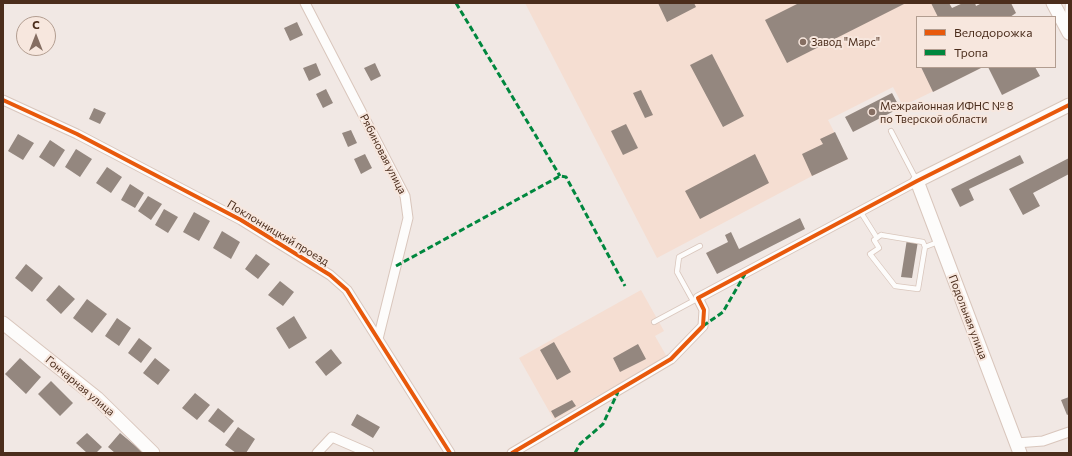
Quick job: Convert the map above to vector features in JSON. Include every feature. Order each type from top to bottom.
[{"type":"street","name":"Рябиновая улица","points":[[305,3],[405,196],[408,218],[378,339]]},
{"type":"street","points":[[1053,3],[1068,31]]},
{"type":"street","name":"Поклонницкий проезд","points":[[3,100],[76,134],[241,220],[330,275],[347,290],[450,453]]},
{"type":"street","points":[[512,453],[671,359],[703,326],[704,310],[696,300],[917,181],[1069,105]]},
{"type":"street","name":"Подольная улица","points":[[917,181],[1018,448]]},
{"type":"street","name":"Гончарная улица","points":[[3,323],[97,398],[153,453]]},
{"type":"street","points":[[1018,448],[1069,432]]},
{"type":"street","points":[[317,453],[332,437],[369,453]]},
{"type":"lane","points":[[1068,3],[1068,31]]},
{"type":"lane","points":[[891,131],[917,181]]},
{"type":"lane","points":[[860,211],[877,238]]},
{"type":"lane","points":[[881,235],[923,242],[925,247],[918,289],[895,286],[870,254],[879,248],[874,240],[881,235]]},
{"type":"lane","points":[[925,247],[940,242]]},
{"type":"lane","points":[[654,322],[696,300],[677,272],[679,257],[700,246]]},
{"type":"shaded area","points":[[525,3],[949,3],[952,8],[963,3],[975,3],[976,6],[982,3],[1011,3],[1016,13],[1012,16],[916,16],[916,68],[981,68],[903,106],[893,87],[828,120],[848,159],[812,176],[657,258]]},
{"type":"shaded area","points":[[641,290],[664,331],[655,336],[667,357],[554,420],[519,358]]},
{"type":"building","points":[[658,3],[694,3],[696,7],[667,22]]},
{"type":"building","name":"Завод \"Марс\"","points":[[799,3],[906,3],[787,63],[765,20]]},
{"type":"building","points":[[931,3],[949,3],[952,8],[963,3],[975,3],[976,6],[982,3],[1011,3],[1016,13],[1012,16],[938,16]]},
{"type":"building","points":[[297,22],[303,35],[290,41],[284,28]]},
{"type":"building","points":[[712,54],[744,116],[723,127],[690,65]]},
{"type":"building","points":[[316,63],[321,75],[309,81],[303,68]]},
{"type":"building","points":[[375,63],[381,76],[371,81],[364,68]]},
{"type":"building","points":[[921,68],[981,68],[933,92]]},
{"type":"building","points":[[988,68],[1036,68],[1040,76],[1002,95]]},
{"type":"building","points":[[326,89],[333,103],[323,108],[316,94]]},
{"type":"building","points":[[641,90],[653,115],[645,118],[633,93]]},
{"type":"building","name":"Межрайонная ИФНС № 8 по Тверской области","points":[[892,93],[900,108],[853,132],[845,117]]},
{"type":"building","points":[[94,108],[106,113],[100,124],[89,119]]},
{"type":"building","points":[[626,124],[638,148],[623,155],[611,131]]},
{"type":"building","points":[[351,130],[357,143],[348,147],[342,133]]},
{"type":"building","points":[[835,132],[848,159],[812,176],[802,154],[823,144],[820,139]]},
{"type":"building","points":[[18,134],[34,143],[23,160],[8,151]]},
{"type":"building","points":[[50,140],[65,150],[54,167],[39,157]]},
{"type":"building","points":[[76,149],[92,159],[80,177],[65,167]]},
{"type":"building","points":[[365,154],[372,168],[361,174],[354,159]]},
{"type":"building","points":[[755,154],[769,183],[700,219],[685,191]]},
{"type":"building","points":[[1020,155],[1024,163],[969,189],[974,200],[960,207],[951,189]]},
{"type":"building","points":[[1069,158],[1069,174],[1033,193],[1040,206],[1023,215],[1009,189]]},
{"type":"building","points":[[107,167],[122,177],[111,193],[96,183]]},
{"type":"building","points":[[130,184],[144,193],[135,208],[121,200]]},
{"type":"building","points":[[148,196],[162,204],[151,220],[138,211]]},
{"type":"building","points":[[164,209],[178,217],[168,233],[155,225]]},
{"type":"building","points":[[194,212],[210,221],[199,241],[183,232]]},
{"type":"building","points":[[800,218],[805,229],[717,274],[706,253],[728,242],[725,235],[731,232],[739,249]]},
{"type":"building","points":[[222,231],[240,242],[231,259],[213,248]]},
{"type":"building","points":[[907,239],[918,241],[912,278],[901,277]]},
{"type":"building","points":[[256,254],[270,264],[258,279],[245,269]]},
{"type":"building","points":[[26,264],[43,278],[32,292],[15,278]]},
{"type":"building","points":[[280,281],[294,292],[283,306],[268,295]]},
{"type":"building","points":[[59,285],[75,299],[61,314],[46,300]]},
{"type":"building","points":[[87,299],[107,314],[92,333],[73,318]]},
{"type":"building","points":[[294,316],[307,338],[289,349],[276,328]]},
{"type":"building","points":[[117,318],[131,328],[119,346],[105,336]]},
{"type":"building","points":[[139,338],[152,348],[141,363],[128,353]]},
{"type":"building","points":[[554,342],[571,372],[557,380],[540,350]]},
{"type":"building","points":[[638,344],[646,359],[620,372],[613,358]]},
{"type":"building","points":[[331,349],[342,363],[326,376],[315,362]]},
{"type":"building","points":[[20,358],[41,377],[26,394],[5,374]]},
{"type":"building","points":[[155,358],[170,370],[158,385],[143,373]]},
{"type":"building","points":[[51,381],[73,403],[60,416],[38,394]]},
{"type":"building","points":[[195,393],[210,405],[197,420],[182,408]]},
{"type":"building","points":[[1069,397],[1069,414],[1067,415],[1061,400]]},
{"type":"building","points":[[572,400],[576,406],[555,418],[551,411]]},
{"type":"building","points":[[218,408],[234,421],[224,433],[208,421]]},
{"type":"building","points":[[357,414],[380,427],[373,438],[351,425]]},
{"type":"building","points":[[238,427],[255,439],[246,453],[236,453],[225,445]]},
{"type":"building","points":[[87,433],[102,447],[96,453],[87,453],[76,443]]},
{"type":"building","points":[[120,433],[144,453],[115,453],[108,447]]},
{"type":"marked path","points":[[456,3],[560,176]]},
{"type":"marked path","points":[[396,266],[560,176],[566,177],[625,286]]},
{"type":"marked path","points":[[703,326],[723,312],[745,274]]},
{"type":"marked path","points":[[575,453],[580,444],[603,424],[618,392]]},
{"type":"cycle path","points":[[3,100],[77,134],[241,220],[330,275],[347,290],[450,453]]},
{"type":"cycle path","points":[[512,453],[671,359],[703,326],[704,310],[698,298],[917,181],[1069,105]]},
{"type":"place","name":"Завод \"Марс\"","points":[[803,42]]},
{"type":"place","name":"Межрайонная ИФНС № 8 по Тверской области","points":[[872,112]]}]
